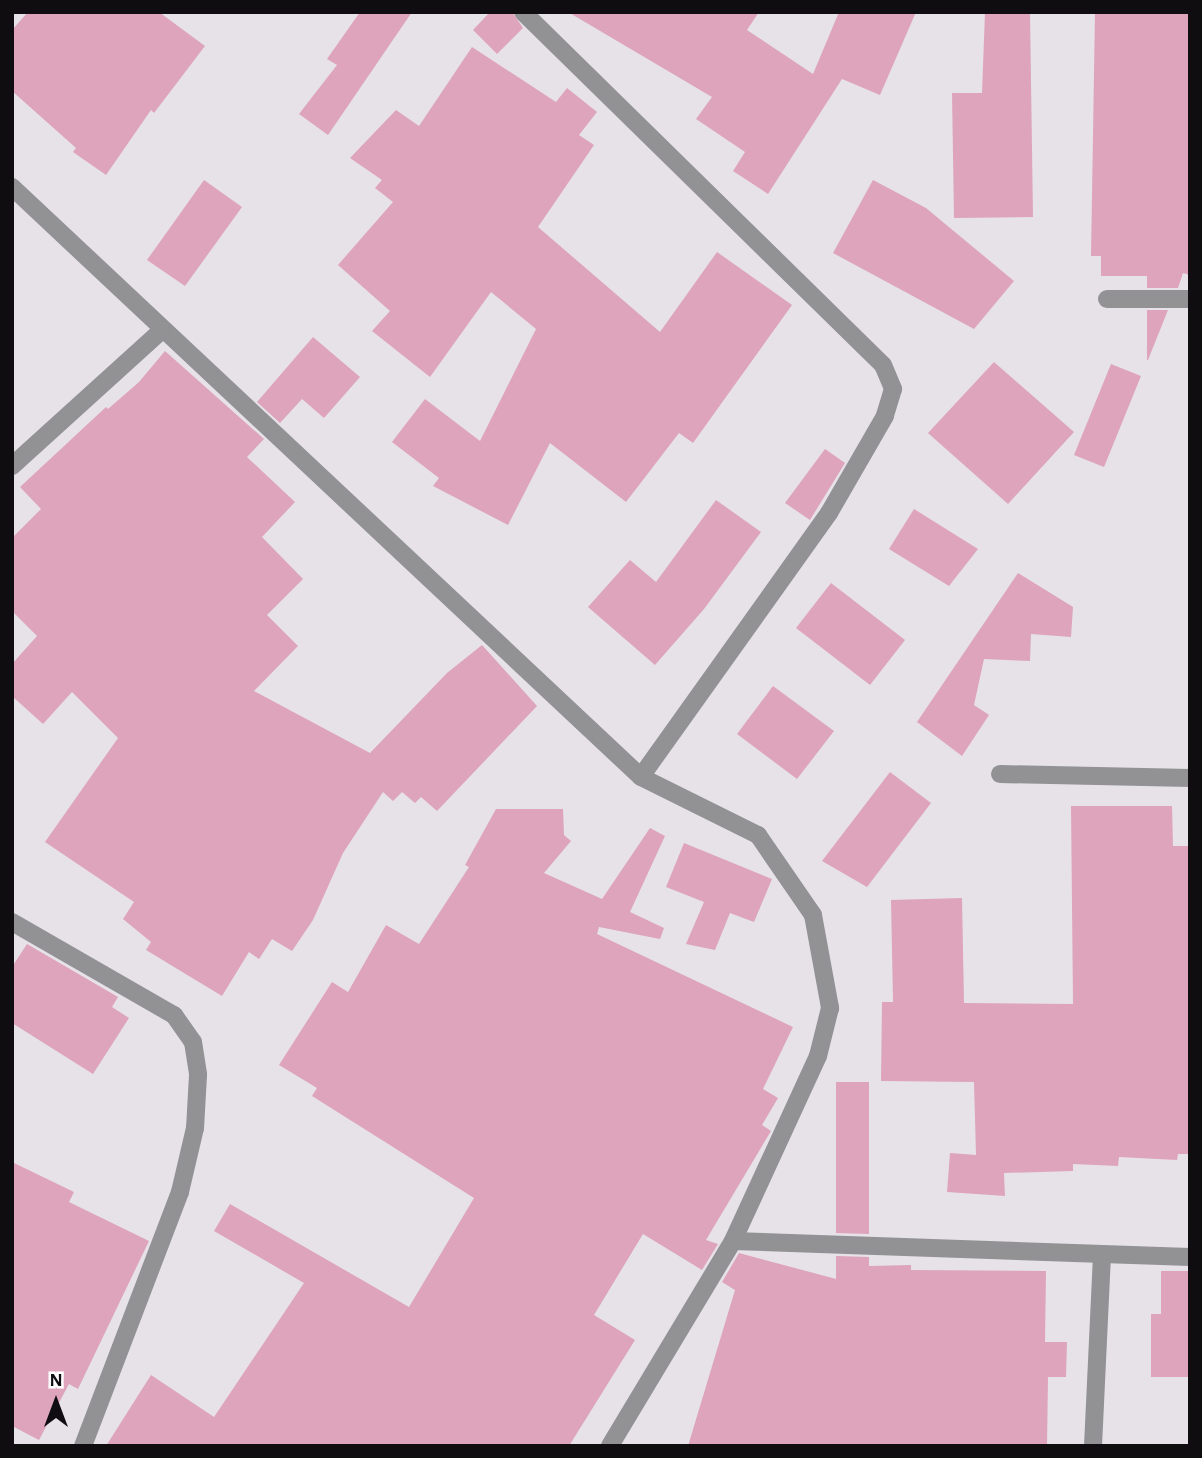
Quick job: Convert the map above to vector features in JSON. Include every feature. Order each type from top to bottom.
[{"type":"street","points":[[523,12],[883,365],[893,389],[885,416],[829,513],[641,777]]},
{"type":"street","points":[[12,187],[641,777],[758,835],[813,915],[831,1008],[818,1056],[733,1241],[610,1446]]},
{"type":"street","points":[[1107,299],[1190,299]]},
{"type":"street","points":[[12,466],[162,330]]},
{"type":"street","points":[[1000,774],[1190,778]]},
{"type":"street","points":[[12,922],[174,1015],[193,1042],[195,1053],[195,1128],[180,1192],[83,1446]]},
{"type":"street","points":[[733,1241],[1102,1257],[1190,1257]]},
{"type":"street","points":[[1093,1446],[1102,1257]]},
{"type":"building","points":[[28,12],[159,12],[205,46],[154,113],[151,110],[106,175],[73,152],[76,148],[12,91],[12,30]]},
{"type":"building","points":[[360,12],[412,12],[328,135],[299,114],[337,65],[327,59]]},
{"type":"building","points":[[490,12],[512,12],[523,28],[497,54],[473,30]]},
{"type":"building","points":[[568,12],[759,12],[747,30],[813,74],[839,12],[916,12],[880,95],[842,79],[768,194],[733,171],[745,152],[696,119],[712,97]]},
{"type":"building","points":[[985,12],[1030,12],[1033,217],[954,218],[952,93],[982,93]]},
{"type":"building","points":[[1095,12],[1190,12],[1190,275],[1183,273],[1178,288],[1147,288],[1147,276],[1101,276],[1101,256],[1091,256]]},
{"type":"building","points":[[472,47],[556,102],[567,88],[597,112],[579,135],[594,145],[538,227],[660,332],[717,252],[792,305],[693,443],[679,433],[626,502],[550,443],[508,525],[433,486],[439,478],[392,442],[425,399],[480,441],[536,329],[491,292],[430,377],[372,331],[390,311],[338,265],[393,202],[375,188],[382,180],[350,158],[396,110],[419,126]]},
{"type":"building","points":[[204,180],[242,207],[185,286],[147,260]]},
{"type":"building","points":[[873,180],[926,208],[1014,281],[974,329],[833,253]]},
{"type":"building","points":[[1147,310],[1168,310],[1148,360],[1147,360]]},
{"type":"building","points":[[313,337],[360,377],[324,418],[302,399],[280,423],[257,402]]},
{"type":"building","points":[[165,351],[264,439],[247,457],[295,502],[262,537],[303,579],[267,615],[298,646],[254,691],[370,753],[447,673],[482,645],[537,706],[437,811],[421,797],[415,803],[402,792],[393,801],[383,792],[343,853],[313,920],[292,951],[272,939],[259,959],[249,952],[222,996],[146,950],[151,942],[123,919],[134,902],[45,842],[118,738],[72,692],[43,724],[12,696],[12,664],[37,636],[12,611],[12,538],[41,509],[20,487],[106,407],[108,409],[139,382]]},
{"type":"building","points":[[994,362],[1074,432],[1008,504],[928,433]]},
{"type":"building","points":[[1111,364],[1141,376],[1104,467],[1074,455]]},
{"type":"building","points":[[825,449],[845,463],[810,520],[785,503]]},
{"type":"building","points":[[716,500],[761,532],[704,609],[655,665],[588,607],[630,560],[656,582]]},
{"type":"building","points":[[914,509],[978,549],[949,586],[889,549]]},
{"type":"building","points":[[1018,573],[1073,607],[1071,637],[1031,634],[1030,661],[984,659],[974,705],[989,715],[962,756],[917,722]]},
{"type":"building","points":[[831,583],[905,640],[870,685],[796,628]]},
{"type":"building","points":[[773,686],[834,731],[797,779],[737,734]]},
{"type":"building","points":[[890,772],[931,803],[867,887],[822,861]]},
{"type":"building","points":[[1071,806],[1172,806],[1173,846],[1190,846],[1190,1154],[1178,1154],[1177,1160],[1119,1157],[1118,1166],[1073,1164],[1073,1171],[1004,1173],[1005,1196],[947,1192],[950,1153],[976,1155],[974,1082],[881,1081],[882,1002],[893,1002],[891,900],[962,898],[964,1003],[1073,1004]]},
{"type":"building","points":[[496,809],[563,809],[564,835],[571,841],[544,873],[602,899],[650,828],[665,836],[630,912],[664,928],[660,939],[599,927],[597,934],[793,1027],[763,1089],[778,1098],[762,1125],[771,1131],[706,1240],[718,1244],[702,1270],[643,1234],[594,1315],[635,1340],[569,1446],[106,1446],[151,1375],[214,1417],[304,1283],[214,1231],[230,1204],[409,1307],[474,1198],[312,1096],[317,1088],[279,1065],[332,982],[348,992],[386,925],[419,944],[469,867],[465,865]]},
{"type":"building","points":[[684,843],[772,879],[754,922],[730,913],[715,950],[686,944],[704,902],[666,887]]},
{"type":"building","points":[[27,944],[118,997],[112,1007],[129,1018],[93,1074],[12,1023],[12,967]]},
{"type":"building","points":[[836,1082],[869,1082],[869,1234],[836,1233]]},
{"type":"building","points":[[12,1162],[74,1192],[69,1202],[149,1241],[78,1389],[69,1384],[39,1440],[12,1426]]},
{"type":"building","points":[[739,1253],[836,1279],[836,1256],[869,1257],[869,1266],[911,1265],[911,1270],[1046,1271],[1045,1342],[1067,1342],[1066,1377],[1048,1377],[1047,1446],[688,1446],[735,1290],[722,1282]]},
{"type":"building","points":[[1161,1271],[1190,1271],[1190,1377],[1151,1377],[1151,1314],[1161,1314]]}]
